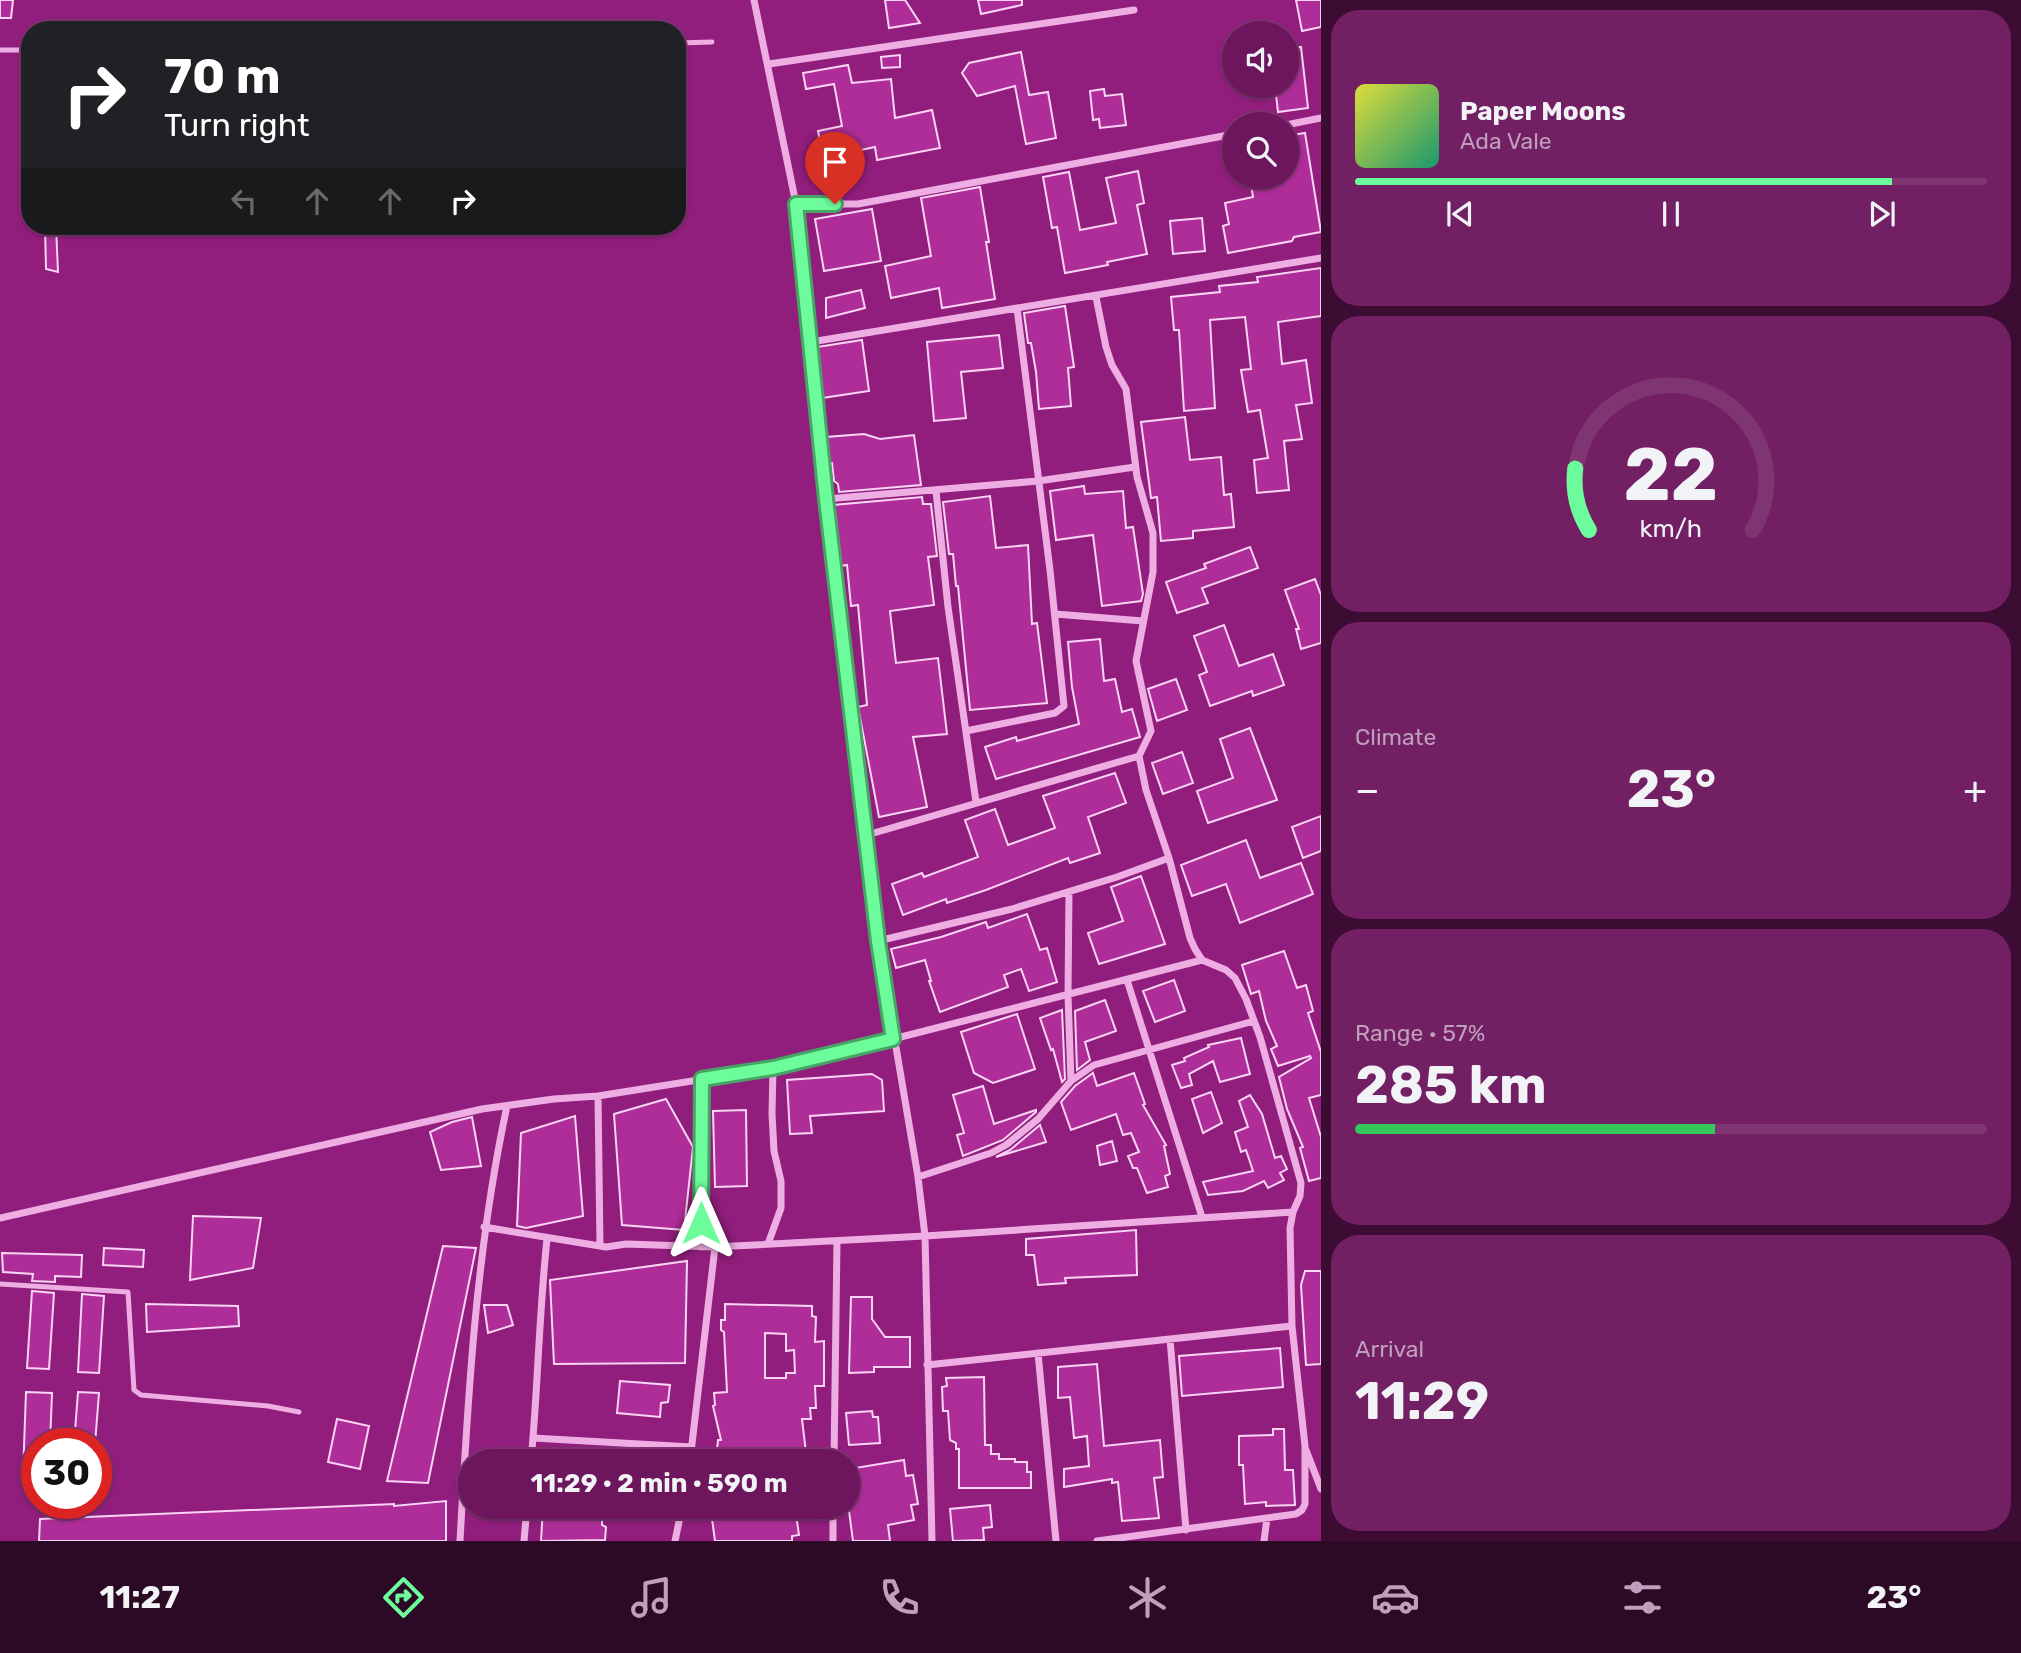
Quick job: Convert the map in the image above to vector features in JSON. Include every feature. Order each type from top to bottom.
[{"type":"street","points":[[754,0],[796,204],[826,499],[878,941],[918,1177],[925,1236],[932,1541]]},
{"type":"street","points":[[769,64],[1134,10]]},
{"type":"street","points":[[1299,122],[1321,118]]},
{"type":"street","points":[[796,204],[858,204],[1222,136]]},
{"type":"street","points":[[811,342],[1321,258]]},
{"type":"street","points":[[1096,297],[1109,355],[1126,389],[1135,467],[1153,533],[1153,572],[1137,650],[1137,669],[1151,731],[1139,756],[1146,790],[1169,858],[1190,938],[1202,960]]},
{"type":"street","points":[[966,731],[1055,713],[1062,709],[1063,684],[1017,308]]},
{"type":"street","points":[[826,499],[1038,481],[1135,467]]},
{"type":"street","points":[[936,491],[948,607],[976,802]]},
{"type":"street","points":[[1055,614],[1143,621]]},
{"type":"street","points":[[867,835],[1139,756]]},
{"type":"street","points":[[878,941],[977,918],[1069,892],[1169,858]]},
{"type":"street","points":[[1069,892],[1071,1081]]},
{"type":"street","points":[[0,1218],[482,1109],[598,1096],[773,1068],[1202,960],[1226,970],[1235,978],[1254,1021],[1301,1183],[1300,1196],[1290,1228],[1292,1326],[1305,1446],[1305,1503],[1302,1510],[1296,1514],[1138,1538],[1097,1541]]},
{"type":"street","points":[[1127,980],[1202,1217]]},
{"type":"street","points":[[918,1177],[991,1153],[1006,1145],[1038,1119],[1071,1081],[1094,1065],[1254,1021]]},
{"type":"street","points":[[768,1244],[781,1208],[781,1181],[774,1151],[773,1068]]},
{"type":"street","points":[[701,1247],[702,1079]]},
{"type":"street","points":[[598,1096],[600,1246]]},
{"type":"street","points":[[460,1541],[470,1362],[484,1227],[507,1106]]},
{"type":"street","points":[[484,1227],[600,1246],[626,1244],[715,1248],[1293,1212]]},
{"type":"street","points":[[532,1449],[547,1239]]},
{"type":"street","points":[[834,1449],[837,1241]]},
{"type":"street","points":[[533,1438],[692,1447],[715,1248]]},
{"type":"street","points":[[927,1365],[1292,1326]]},
{"type":"street","points":[[1170,1339],[1186,1530]]},
{"type":"street","points":[[1038,1353],[1056,1541]]},
{"type":"street","points":[[1305,1446],[1321,1489]]},
{"type":"street","points":[[1264,1541],[1267,1518]]},
{"type":"street","points":[[524,1541],[526,1519]]},
{"type":"street","points":[[675,1541],[680,1519]]},
{"type":"street","points":[[833,1541],[834,1519]]},
{"type":"lane","points":[[686,43],[712,42]]},
{"type":"lane","points":[[0,50],[21,50]]},
{"type":"lane","points":[[0,1284],[128,1292],[134,1390],[141,1395],[268,1406],[299,1412]]},
{"type":"building","points":[[0,0],[13,0],[11,18],[0,18]]},
{"type":"building","points":[[885,0],[905,0],[920,23],[889,28]]},
{"type":"building","points":[[978,0],[1022,0],[1022,5],[981,14]]},
{"type":"building","points":[[1296,0],[1321,0],[1321,27],[1302,31]]},
{"type":"building","points":[[1299,47],[1308,108],[1278,112],[1276,98],[1299,98]]},
{"type":"building","points":[[1021,52],[1029,95],[1048,92],[1056,138],[1026,144],[1015,86],[977,96],[962,73],[969,63]]},
{"type":"building","points":[[900,55],[900,67],[882,68],[881,57]]},
{"type":"building","points":[[848,65],[852,83],[891,79],[895,118],[932,110],[940,148],[877,160],[875,147],[823,158],[818,131],[842,126],[834,84],[806,89],[803,73]]},
{"type":"building","points":[[1104,89],[1105,96],[1122,94],[1126,125],[1100,128],[1099,119],[1093,120],[1090,91]]},
{"type":"building","points":[[1305,133],[1321,232],[1294,237],[1292,241],[1228,253],[1223,226],[1229,224],[1225,203],[1253,197],[1252,189],[1299,189],[1299,134]]},
{"type":"building","points":[[1138,171],[1144,203],[1137,205],[1147,254],[1065,273],[1057,227],[1052,228],[1043,177],[1069,172],[1080,230],[1116,223],[1106,178]]},
{"type":"building","points":[[980,187],[995,299],[942,308],[939,288],[891,298],[885,266],[931,256],[921,198]]},
{"type":"building","points":[[872,209],[881,261],[824,271],[815,219]]},
{"type":"building","points":[[1202,218],[1205,251],[1173,254],[1170,221]]},
{"type":"building","points":[[45,235],[56,235],[58,272],[46,269]]},
{"type":"building","points":[[1321,268],[1321,316],[1278,322],[1282,364],[1306,360],[1312,403],[1296,405],[1302,439],[1284,441],[1289,490],[1257,493],[1254,460],[1268,458],[1260,410],[1248,412],[1241,370],[1251,369],[1245,317],[1210,320],[1215,408],[1184,411],[1179,330],[1174,330],[1171,297],[1220,292],[1219,286],[1258,282],[1257,277]]},
{"type":"building","points":[[861,290],[865,308],[826,318],[826,298]]},
{"type":"building","points":[[1065,306],[1074,367],[1068,368],[1071,406],[1039,409],[1036,372],[1024,313]]},
{"type":"building","points":[[999,335],[1003,368],[961,372],[966,418],[934,421],[927,342]]},
{"type":"building","points":[[862,340],[869,391],[822,398],[817,347]]},
{"type":"building","points":[[1185,417],[1190,460],[1221,457],[1224,495],[1231,494],[1234,527],[1193,531],[1193,538],[1161,541],[1157,497],[1151,498],[1141,422]]},
{"type":"building","points":[[864,434],[880,439],[914,435],[921,485],[839,492],[838,484],[834,481],[832,463],[829,463],[826,437]]},
{"type":"building","points":[[1084,486],[1085,494],[1123,491],[1126,528],[1133,527],[1143,594],[1141,601],[1102,606],[1093,535],[1056,540],[1050,491]]},
{"type":"building","points":[[990,496],[996,548],[1028,545],[1032,624],[1037,623],[1047,703],[970,710],[958,586],[953,554],[949,554],[943,502]]},
{"type":"building","points":[[922,497],[923,504],[931,504],[937,556],[928,557],[934,605],[890,611],[896,663],[938,658],[947,734],[913,737],[927,807],[879,817],[858,707],[867,705],[858,605],[851,606],[847,565],[840,566],[833,505]]},
{"type":"building","points":[[1250,547],[1258,568],[1202,588],[1208,603],[1177,613],[1166,582],[1206,568],[1204,564]]},
{"type":"building","points":[[1315,579],[1321,595],[1321,643],[1301,649],[1296,629],[1299,629],[1285,590]]},
{"type":"building","points":[[1224,625],[1239,666],[1273,654],[1284,685],[1253,696],[1252,691],[1210,706],[1199,675],[1207,672],[1194,636]]},
{"type":"building","points":[[1100,639],[1104,681],[1115,679],[1122,712],[1132,709],[1140,737],[996,779],[985,747],[1016,737],[1017,741],[1079,724],[1068,642]]},
{"type":"building","points":[[1176,679],[1187,710],[1157,721],[1148,689]]},
{"type":"building","points":[[1250,728],[1277,800],[1208,823],[1197,791],[1233,778],[1220,739]]},
{"type":"building","points":[[1182,752],[1193,783],[1163,794],[1152,763]]},
{"type":"building","points":[[1115,773],[1126,803],[1088,817],[1100,853],[1070,863],[1068,858],[986,890],[947,903],[946,899],[903,915],[892,884],[922,873],[924,877],[978,857],[965,820],[995,809],[1008,845],[1055,828],[1043,796]]},
{"type":"building","points":[[1321,816],[1321,851],[1303,858],[1292,827]]},
{"type":"building","points":[[1246,840],[1260,878],[1301,863],[1313,894],[1240,923],[1226,884],[1192,896],[1181,865]]},
{"type":"building","points":[[1141,876],[1165,944],[1099,964],[1088,933],[1123,921],[1111,887]]},
{"type":"building","points":[[1027,914],[1040,950],[1047,948],[1057,982],[1029,991],[1021,969],[1004,975],[1008,987],[940,1012],[925,960],[896,968],[891,949],[941,937],[986,922],[988,928]]},
{"type":"building","points":[[1284,951],[1297,988],[1306,985],[1313,1011],[1308,1013],[1321,1052],[1321,1095],[1309,1098],[1321,1137],[1321,1178],[1309,1181],[1300,1148],[1303,1147],[1287,1109],[1279,1077],[1311,1058],[1310,1056],[1278,1066],[1271,1049],[1277,1046],[1266,1021],[1259,991],[1251,994],[1242,965]]},
{"type":"building","points":[[1174,980],[1185,1011],[1155,1022],[1143,991]]},
{"type":"building","points":[[1105,1000],[1116,1031],[1085,1042],[1090,1060],[1077,1070],[1075,1011]]},
{"type":"building","points":[[1062,1010],[1065,1079],[1062,1082],[1053,1049],[1051,1050],[1040,1018]]},
{"type":"building","points":[[1017,1014],[1035,1069],[993,1083],[974,1073],[961,1032]]},
{"type":"building","points":[[1241,1038],[1250,1074],[1220,1082],[1213,1061],[1189,1074],[1192,1085],[1181,1088],[1172,1065],[1185,1061],[1184,1058],[1209,1047],[1208,1045]]},
{"type":"building","points":[[1093,1073],[1097,1086],[1134,1073],[1145,1104],[1143,1105],[1166,1145],[1164,1146],[1170,1174],[1165,1176],[1168,1187],[1147,1193],[1137,1168],[1133,1168],[1128,1156],[1139,1152],[1131,1133],[1123,1135],[1116,1114],[1071,1130],[1061,1102],[1075,1086]]},
{"type":"building","points":[[872,1074],[882,1080],[884,1111],[810,1116],[812,1133],[790,1134],[787,1080]]},
{"type":"building","points":[[983,1086],[994,1124],[1036,1112],[1003,1140],[963,1156],[957,1135],[964,1133],[953,1095]]},
{"type":"building","points":[[1211,1092],[1222,1123],[1203,1133],[1192,1099]]},
{"type":"building","points":[[1250,1095],[1262,1114],[1275,1158],[1281,1156],[1287,1169],[1280,1173],[1284,1180],[1268,1188],[1264,1181],[1243,1191],[1208,1195],[1203,1182],[1253,1171],[1246,1150],[1241,1152],[1235,1132],[1248,1127],[1239,1101]]},
{"type":"building","points":[[666,1099],[693,1147],[684,1230],[622,1225],[614,1114]]},
{"type":"building","points":[[746,1110],[747,1186],[715,1187],[713,1111]]},
{"type":"building","points":[[575,1116],[583,1216],[526,1228],[517,1226],[521,1133]]},
{"type":"building","points":[[472,1117],[481,1166],[441,1170],[430,1132]]},
{"type":"building","points":[[1040,1125],[1046,1142],[996,1157],[1010,1150]]},
{"type":"building","points":[[1112,1141],[1117,1161],[1100,1165],[1097,1146]]},
{"type":"building","points":[[193,1216],[261,1218],[253,1268],[190,1280]]},
{"type":"building","points":[[1136,1230],[1137,1275],[1065,1278],[1066,1283],[1038,1285],[1034,1255],[1026,1255],[1026,1239]]},
{"type":"building","points":[[443,1246],[476,1248],[428,1483],[387,1481]]},
{"type":"building","points":[[104,1248],[144,1250],[143,1267],[103,1265]]},
{"type":"building","points":[[2,1253],[82,1255],[81,1277],[55,1276],[55,1282],[32,1281],[33,1274],[3,1272]]},
{"type":"building","points":[[687,1261],[685,1363],[554,1364],[550,1280]]},
{"type":"building","points":[[1305,1271],[1321,1271],[1321,1364],[1306,1365],[1301,1285]]},
{"type":"building","points":[[32,1291],[54,1293],[49,1369],[27,1368]]},
{"type":"building","points":[[82,1294],[104,1296],[99,1373],[78,1372]]},
{"type":"building","points":[[851,1297],[872,1297],[872,1319],[885,1337],[910,1337],[910,1367],[874,1367],[874,1372],[849,1373]]},
{"type":"building","points":[[146,1304],[238,1306],[239,1326],[147,1332]]},
{"type":"building","points":[[725,1304],[812,1306],[812,1316],[816,1317],[815,1342],[824,1341],[824,1386],[815,1386],[816,1408],[810,1408],[811,1419],[802,1419],[806,1449],[717,1449],[718,1440],[721,1440],[713,1406],[714,1393],[727,1392],[721,1320],[725,1320]],"holes":[[[765,1333],[786,1334],[786,1351],[794,1350],[795,1373],[786,1373],[786,1378],[765,1378]]]},
{"type":"building","points":[[484,1305],[507,1305],[513,1325],[488,1333]]},
{"type":"building","points":[[1280,1348],[1283,1387],[1182,1396],[1179,1356]]},
{"type":"building","points":[[1097,1364],[1104,1446],[1160,1440],[1163,1477],[1154,1478],[1159,1518],[1122,1521],[1118,1482],[1112,1483],[1112,1479],[1064,1487],[1064,1469],[1089,1466],[1087,1436],[1074,1438],[1070,1397],[1058,1398],[1058,1367]]},
{"type":"building","points":[[984,1377],[985,1445],[991,1445],[991,1454],[999,1454],[999,1459],[1027,1462],[1027,1472],[1031,1472],[1031,1488],[959,1488],[959,1449],[956,1449],[956,1443],[950,1440],[948,1411],[943,1411],[942,1387],[947,1386],[946,1378]]},
{"type":"building","points":[[620,1381],[670,1385],[668,1402],[661,1403],[660,1417],[617,1413]]},
{"type":"building","points":[[26,1392],[52,1393],[51,1428],[25,1428]]},
{"type":"building","points":[[78,1392],[99,1393],[96,1428],[75,1428]]},
{"type":"building","points":[[872,1411],[873,1417],[878,1417],[880,1443],[849,1445],[846,1413]]},
{"type":"building","points":[[337,1419],[369,1426],[360,1469],[328,1462]]},
{"type":"building","points":[[1273,1429],[1284,1429],[1285,1470],[1293,1470],[1295,1505],[1266,1506],[1266,1502],[1245,1504],[1243,1465],[1239,1465],[1239,1436],[1273,1435]]},
{"type":"building","points":[[904,1460],[906,1476],[913,1475],[918,1504],[911,1505],[914,1520],[888,1525],[890,1541],[853,1541],[850,1519],[860,1519],[860,1467]]},
{"type":"building","points":[[446,1501],[446,1541],[39,1541],[40,1519],[112,1519],[112,1516],[394,1506]]},
{"type":"building","points":[[990,1505],[992,1527],[983,1528],[984,1540],[953,1541],[950,1509]]},
{"type":"building","points":[[542,1519],[602,1519],[602,1525],[606,1527],[605,1540],[541,1541]]},
{"type":"building","points":[[712,1519],[797,1519],[799,1535],[792,1536],[792,1541],[715,1541]]},
{"type":"route","points":[[701,1223],[702,1079],[773,1068],[893,1039],[878,941],[826,499],[796,204],[835,204]]}]
